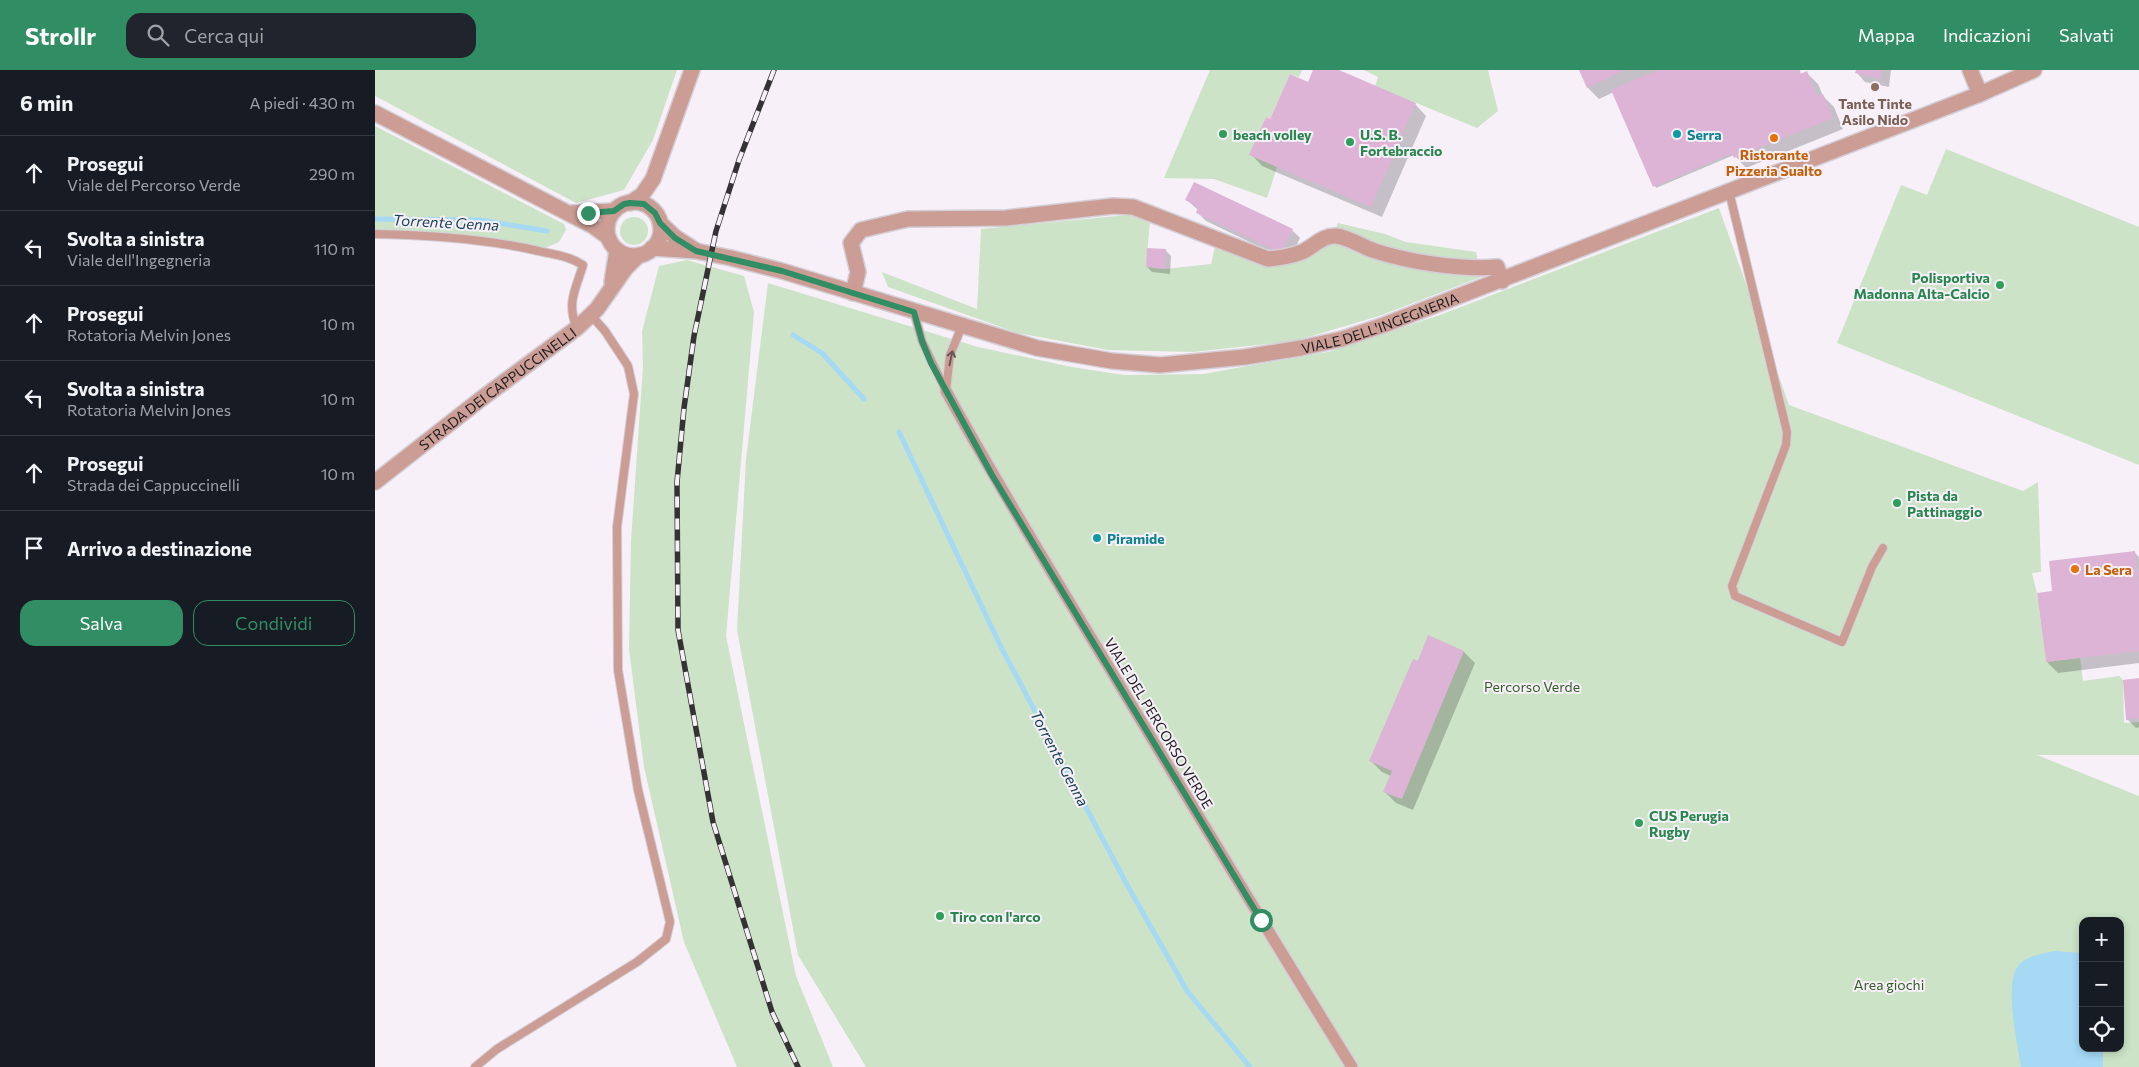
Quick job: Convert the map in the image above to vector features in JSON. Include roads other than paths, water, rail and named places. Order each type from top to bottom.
[{"type":"street","points":[[630,203],[642,195],[653,179],[692,70]]},
{"type":"street","points":[[1970,70],[1980,94]]},
{"type":"street","name":"VIALE DELL'INGEGNERIA","points":[[646,252],[696,251],[782,271],[1037,348],[1112,361],[1159,364],[1205,362],[1301,348],[1342,339],[1393,322],[1980,94],[2034,70]]},
{"type":"street","points":[[375,113],[593,226],[608,238],[617,250],[624,254],[646,252],[659,237],[658,218],[653,201],[653,179]]},
{"type":"street","points":[[608,238],[607,224],[614,211],[624,204],[644,204],[658,218]]},
{"type":"street","points":[[853,292],[858,272],[851,243],[861,230],[908,219],[1006,218],[1113,206],[1133,207],[1269,259],[1284,258],[1303,252],[1325,238],[1337,236],[1373,250],[1429,262],[1477,268],[1497,267],[1502,281]]},
{"type":"street","points":[[567,212],[614,211]]},
{"type":"street","name":"VIALE DELL'INGEGNERIA","points":[[658,218],[675,238],[696,251]]},
{"type":"street","name":"STRADA DEI CAPPUCCINELLI","points":[[611,286],[617,250]]},
{"type":"street","name":"STRADA DEI CAPPUCCINELLI","points":[[375,482],[481,399],[577,328],[597,308],[625,269],[646,252]]},
{"type":"street","name":"VIALE DEL PERCORSO VERDE","points":[[946,391],[992,475],[1146,732],[1352,1067]]},
{"type":"lane","points":[[1729,191],[1787,432],[1786,445],[1732,586],[1735,596],[1842,642],[1872,567],[1883,548]]},
{"type":"lane","points":[[375,234],[408,234],[518,246],[574,259],[583,265],[571,306],[571,315],[577,328]]},
{"type":"lane","name":"VIALE DEL PERCORSO VERDE","points":[[914,312],[922,341],[946,391]]},
{"type":"lane","points":[[475,1067],[497,1049],[637,962],[666,939],[670,922],[638,790],[618,670],[617,527],[634,394],[628,366],[605,331],[591,315]]},
{"type":"lane","points":[[946,391],[950,355],[962,326]]},
{"type":"water","points":[[2055,951],[2079,953],[2079,1052],[2103,1052],[2103,1067],[2021,1067],[2014,1028],[2013,981],[2016,970],[2022,962],[2038,955]]},
{"type":"waterway","name":"Torrente Genna","points":[[375,219],[480,220],[547,231]]},
{"type":"waterway","name":"Torrente Genna","points":[[793,335],[822,353],[864,399]]},
{"type":"waterway","name":"Torrente Genna","points":[[899,432],[1002,649],[1125,881],[1187,991],[1250,1067]]},
{"type":"railway","points":[[774,70],[739,160],[716,231],[694,336],[684,408],[677,482],[678,630],[713,822],[772,1012],[798,1067]]},
{"type":"place","name":"Tante Tinte Asilo Nido","points":[[1875,87]]},
{"type":"place","name":"beach volley","points":[[1223,134]]},
{"type":"place","name":"Serra","points":[[1677,134]]},
{"type":"place","name":"Ristorante Pizzeria Sualto","points":[[1774,138]]},
{"type":"place","name":"U.S. B. Fortebraccio","points":[[1350,142]]},
{"type":"place","name":"Polisportiva Madonna Alta-Calcio","points":[[2000,285]]},
{"type":"place","name":"Pista da Pattinaggio","points":[[1897,503]]},
{"type":"place","name":"Piramide","points":[[1097,538]]},
{"type":"place","name":"La Sera","points":[[2075,569]]},
{"type":"place","name":"CUS Perugia Rugby","points":[[1639,823]]},
{"type":"place","name":"Tiro con l'arco","points":[[940,916]]},
{"type":"park label","name":"Percorso Verde","points":[[1532,686]]},
{"type":"park label","name":"Area giochi","points":[[1889,984]]}]
